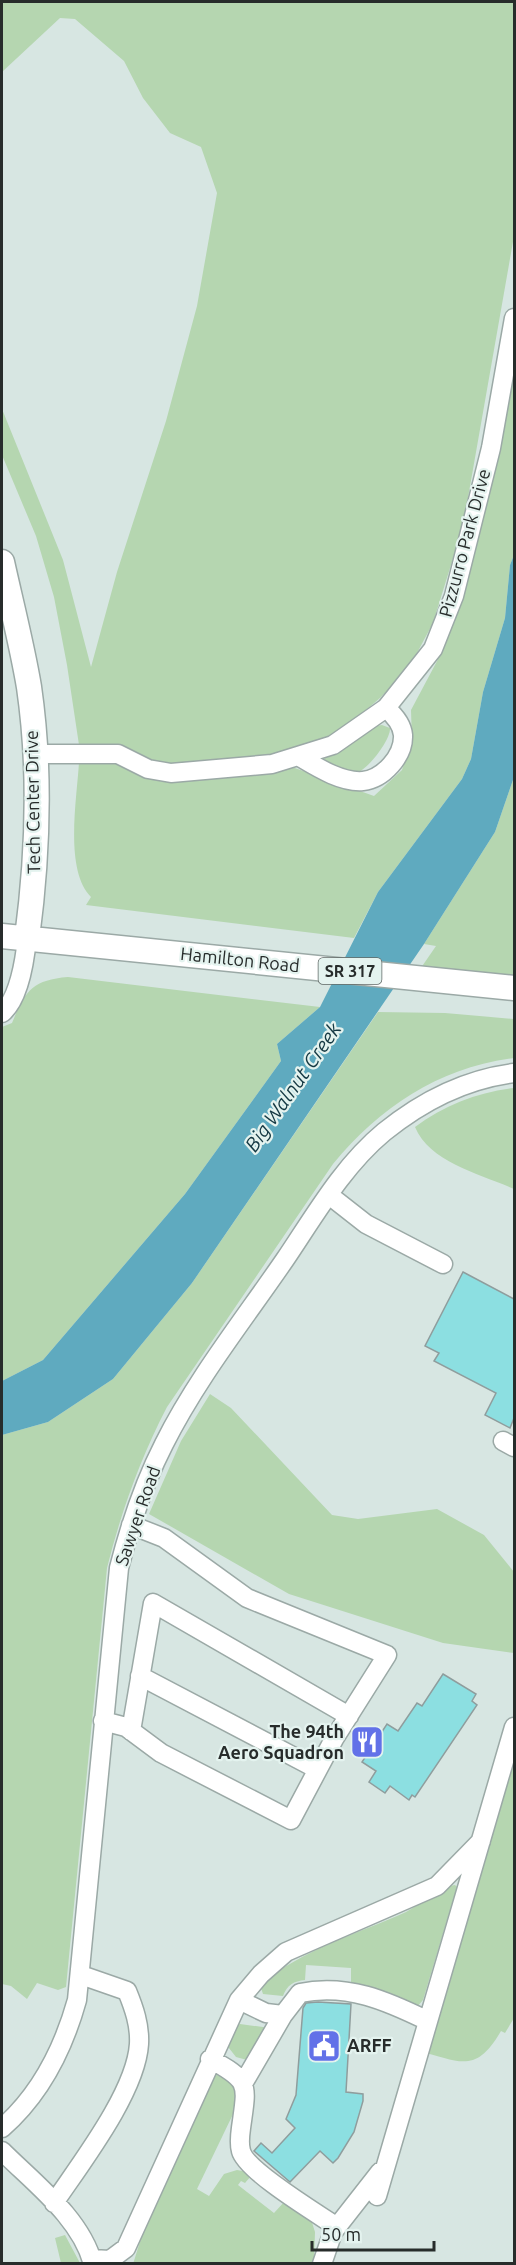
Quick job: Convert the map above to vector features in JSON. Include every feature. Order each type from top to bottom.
[{"type":"main road","name":"Tech Center Drive","points":[[2,561],[28,686],[36,754],[34,885],[27,938]]},
{"type":"main road","name":"Hamilton Road","points":[[2,936],[514,988]]},
{"type":"street","name":"Pizzurro Park Drive","points":[[36,754],[118,754],[148,769],[171,773],[272,764],[333,745],[386,708],[433,649],[454,596],[489,458],[514,318]]},
{"type":"street","points":[[298,756],[319,768],[362,781],[381,774],[396,759],[403,736],[397,719],[386,708]]},
{"type":"street","points":[[2,1013],[9,1005],[24,966],[27,938]]},
{"type":"street","name":"Sawyer Road","points":[[2,2128],[29,2100],[52,2065],[71,2022],[81,1975],[116,1588],[131,1526],[151,1472],[179,1417],[329,1196],[359,1157],[405,1116],[455,1089],[514,1073]]},
{"type":"street","points":[[329,1196],[366,1224],[443,1264]]},
{"type":"street","points":[[103,1720],[131,1731],[161,1753],[291,1820],[317,1769],[387,1655],[247,1598],[164,1538],[131,1526]]},
{"type":"street","points":[[131,1731],[153,1603],[349,1716]]},
{"type":"street","points":[[140,1676],[317,1769]]},
{"type":"street","points":[[377,2196],[514,1727]]},
{"type":"street","points":[[2,2151],[54,2203],[78,2231],[94,2262],[111,2260],[126,2248],[210,2059],[239,2000],[261,1974],[286,1952],[437,1887],[481,1841]]},
{"type":"street","points":[[54,2203],[94,2144],[128,2085],[139,2046],[136,2013],[127,1990],[81,1975]]},
{"type":"street","points":[[337,2227],[253,2167],[241,2152],[244,2082],[283,2016],[300,1993],[309,1991],[354,1993],[381,1998],[428,2021]]},
{"type":"street","points":[[239,2000],[266,2013],[283,2016]]},
{"type":"street","points":[[210,2059],[234,2072],[244,2082]]},
{"type":"street","points":[[322,2264],[337,2227],[386,2164]]},
{"type":"green space","points":[[2,2],[514,2],[514,236],[463,526],[433,623],[409,668],[380,698],[330,737],[304,748],[245,761],[196,761],[166,766],[109,747],[79,745],[54,597],[36,536],[2,455],[2,409],[63,560],[91,667],[117,572],[166,421],[197,306],[217,193],[201,147],[170,133],[143,98],[124,61],[75,19],[60,18],[2,72]]},
{"type":"green space","points":[[514,352],[514,555],[510,565],[505,618],[483,692],[471,759],[462,779],[378,892],[354,938],[86,905],[91,897],[77,870],[74,833],[79,762],[108,761],[162,782],[292,767],[374,796],[402,770],[412,741],[411,710],[444,648],[468,576]]},
{"type":"green space","points":[[382,725],[390,728],[382,748],[358,773],[343,772],[327,764],[324,758],[374,726]]},
{"type":"green space","points":[[514,777],[514,988],[414,978],[436,946],[424,944],[495,832]]},
{"type":"green space","points":[[68,977],[320,1007],[277,1044],[281,1061],[185,1194],[43,1360],[2,1381],[2,1027],[12,1023],[21,1003],[31,989],[46,981]]},
{"type":"green space","points":[[378,1012],[445,1013],[514,1019],[514,1058],[487,1063],[436,1081],[413,1093],[392,1108],[351,1143],[333,1164],[167,1407],[132,1486],[107,1568],[66,1987],[58,1990],[37,1983],[27,1999],[11,1986],[2,1984],[2,1435],[48,1422],[113,1379],[192,1283]]},
{"type":"green space","points":[[514,1088],[514,1189],[444,1158],[432,1150],[415,1127],[438,1112],[462,1101]]},
{"type":"green space","points":[[210,1394],[231,1408],[332,1515],[358,1519],[437,1509],[484,1535],[514,1572],[514,1653],[443,1643],[289,1594],[149,1514],[181,1441]]},
{"type":"green space","points":[[514,1727],[514,2018],[505,2033],[501,2031],[484,2054],[466,2061],[446,2059],[419,2051]]},
{"type":"green space","points":[[449,1886],[457,1887],[423,2000],[417,2007],[351,1983],[351,1968],[306,1965],[305,1980],[291,1984],[283,1996],[263,1994],[260,1985],[294,1962],[406,1912]]},
{"type":"green space","points":[[240,2024],[270,2028],[247,2060],[236,2057],[225,2043],[234,2026]]},
{"type":"green space","points":[[216,2075],[228,2076],[237,2091],[235,2110],[197,2189],[209,2196],[224,2174],[237,2170],[248,2172],[251,2176],[245,2183],[241,2181],[238,2185],[274,2213],[285,2201],[309,2213],[315,2232],[314,2263],[133,2264],[143,2232],[210,2078]]},
{"type":"green space","points":[[65,2235],[80,2263],[61,2263],[55,2238]]},
{"type":"water","name":"Big Walnut Creek","points":[[514,555],[514,777],[495,832],[424,944],[192,1283],[113,1379],[48,1422],[2,1435],[2,1381],[43,1360],[185,1194],[281,1061],[277,1044],[320,1007],[378,892],[462,779],[471,759],[483,692],[505,618],[510,565]]},
{"type":"building","points":[[463,1272],[514,1299],[514,1418],[510,1428],[485,1415],[496,1393],[434,1361],[439,1353],[425,1346]]},
{"type":"building","points":[[443,1674],[476,1694],[472,1701],[477,1705],[415,1797],[412,1795],[409,1800],[390,1786],[385,1793],[369,1782],[376,1771],[362,1762],[387,1724],[398,1731],[417,1703],[422,1706]]},
{"type":"building","name":"ARFF","points":[[306,2003],[351,2004],[346,2092],[363,2094],[363,2101],[354,2132],[338,2158],[333,2163],[320,2151],[290,2182],[254,2151],[261,2143],[272,2153],[295,2128],[286,2119],[296,2095],[303,2008]]},
{"type":"place","name":"The 94th Aero Squadron","points":[[367,1742]]},
{"type":"place","name":"ARFF","points":[[324,2046]]}]
